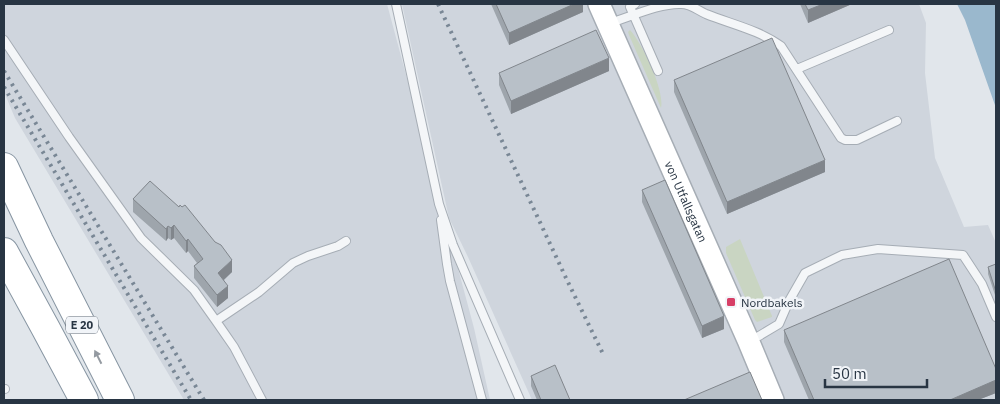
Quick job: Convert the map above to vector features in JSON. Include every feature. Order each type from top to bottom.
[{"type":"highway","points":[[4,167],[33,228]]},
{"type":"highway","name":"E 20","points":[[4,183],[33,228],[120,400]]},
{"type":"highway","name":"E 20","points":[[4,252],[84,400]]},
{"type":"highway","points":[[4,275],[46,329]]},
{"type":"street","name":"von Utfallsgatan","points":[[599,4],[773,400]]},
{"type":"lane","points":[[396,4],[438,204],[450,281],[482,400]]},
{"type":"lane","points":[[635,4],[630,7],[658,71]]},
{"type":"lane","points":[[608,24],[633,14],[671,4],[690,5],[703,13],[770,37],[781,46],[841,138],[857,140],[897,121]]},
{"type":"lane","points":[[797,69],[889,30]]},
{"type":"lane","points":[[4,40],[69,137],[141,238],[194,290],[234,347],[262,400]]},
{"type":"lane","points":[[438,204],[453,245],[520,400]]},
{"type":"lane","points":[[216,321],[259,292],[293,263],[346,242]]},
{"type":"lane","points":[[748,340],[779,324],[789,300],[805,273],[842,255],[878,249],[963,255],[982,284],[996,317]]},
{"type":"shaded area","points":[[4,4],[387,4],[474,328],[490,400],[184,400],[15,118],[4,92]]},
{"type":"shaded area","points":[[402,4],[919,4],[926,23],[925,73],[935,158],[964,227],[988,225],[996,243],[996,400],[532,400],[449,218]]},
{"type":"green space","points":[[630,30],[652,67],[660,90],[661,108],[629,35],[628,32]]},
{"type":"green space","points":[[740,239],[772,316],[757,322],[726,253],[726,247]]},
{"type":"water","points":[[957,4],[996,4],[996,108],[965,20]]},
{"type":"building","points":[[496,4],[574,4],[509,33]]},
{"type":"building","points":[[805,4],[823,4],[808,10]]},
{"type":"building","points":[[596,30],[609,58],[511,101],[499,73]]},
{"type":"building","points":[[772,38],[825,160],[727,202],[674,80]]},
{"type":"building","points":[[665,180],[724,316],[702,326],[642,190]]},
{"type":"building","points":[[150,181],[179,207],[180,205],[182,207],[185,205],[232,260],[218,273],[228,286],[217,295],[194,266],[203,259],[188,239],[186,241],[174,225],[171,228],[168,226],[166,229],[133,199]]},
{"type":"building","points":[[949,259],[996,369],[996,380],[950,400],[814,400],[784,330]]},
{"type":"building","points":[[996,264],[996,292],[988,267]]},
{"type":"building","points":[[555,365],[570,400],[541,400],[531,376]]},
{"type":"building","points":[[750,372],[762,400],[684,400]]},
{"type":"railway","points":[[438,4],[604,356]]},
{"type":"railway","points":[[4,71],[204,400]]},
{"type":"railway","points":[[4,87],[191,400]]},
{"type":"place","name":"Nordbakels","points":[[731,302]]}]
